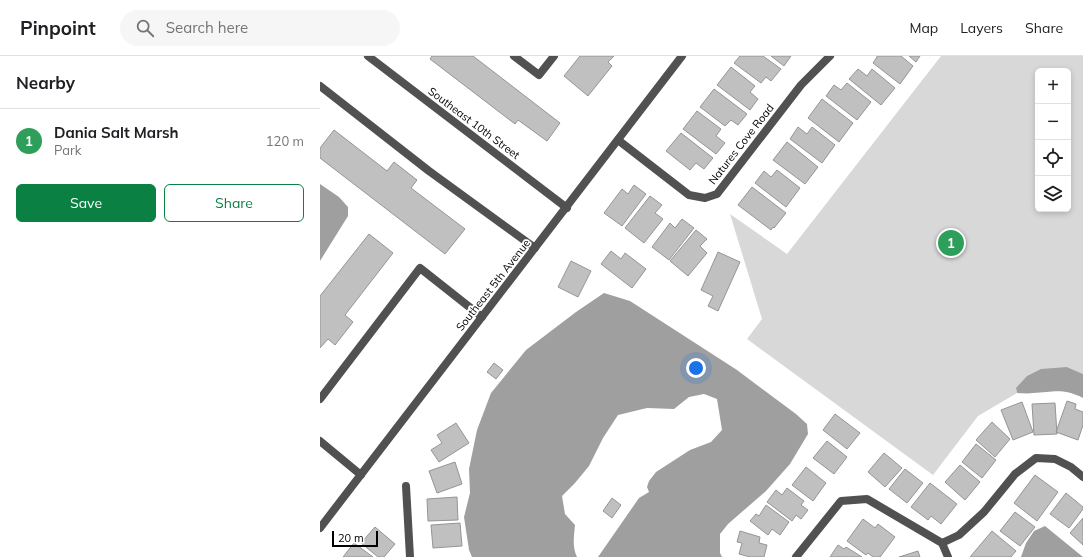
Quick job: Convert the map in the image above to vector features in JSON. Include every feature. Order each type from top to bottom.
[{"type":"street","name":"Southeast 10th Street","points":[[368,56],[566,208]]},
{"type":"street","points":[[514,56],[539,75],[554,56]]},
{"type":"street","name":"Southeast 5th Avenue","points":[[320,528],[682,56]]},
{"type":"street","name":"Natures Cove Road","points":[[618,140],[689,195],[705,198],[717,194],[801,85],[830,56]]},
{"type":"street","points":[[320,86],[423,166],[535,248]]},
{"type":"street","points":[[320,399],[420,268],[482,317]]},
{"type":"street","points":[[320,441],[361,475]]},
{"type":"street","points":[[942,543],[959,535],[984,512],[1015,474],[1036,458],[1055,459],[1071,467],[1083,477]]},
{"type":"street","points":[[406,486],[410,557]]},
{"type":"street","points":[[796,557],[841,501],[867,500],[942,543],[948,557]]},
{"type":"shaded area","points":[[941,56],[1083,56],[1083,374],[1067,367],[1016,388],[1017,393],[978,416],[933,475],[747,339],[762,319],[730,214],[787,254]]},
{"type":"shaded area","points":[[320,184],[339,197],[348,207],[348,216],[320,261]]},
{"type":"shaded area","points":[[604,293],[630,301],[737,370],[796,414],[807,424],[808,434],[790,464],[766,491],[728,524],[720,534],[720,553],[722,557],[598,557],[639,498],[649,492],[647,487],[649,481],[656,472],[690,450],[711,442],[722,430],[717,399],[704,394],[689,397],[674,409],[647,408],[618,415],[603,438],[589,466],[562,496],[565,514],[575,525],[574,545],[577,557],[472,557],[469,550],[464,517],[470,493],[469,469],[477,430],[491,393],[526,350]]},
{"type":"shaded area","points":[[1067,367],[1083,374],[1083,398],[1064,392],[1017,393],[1016,388],[1027,376],[1041,369]]},
{"type":"shaded area","points":[[1045,526],[1083,557],[1021,557],[1026,543],[1034,531]]},
{"type":"building","points":[[432,56],[473,56],[560,123],[547,141],[518,120],[515,124],[430,59]]},
{"type":"building","points":[[580,56],[614,56],[608,62],[612,66],[588,96],[564,76]]},
{"type":"building","points":[[740,56],[763,56],[781,69],[771,81],[766,77],[761,83],[734,63]]},
{"type":"building","points":[[771,56],[791,56],[784,66]]},
{"type":"building","points":[[877,56],[901,56],[913,66],[900,84],[873,63]]},
{"type":"building","points":[[909,56],[920,56],[916,62]]},
{"type":"building","points":[[731,67],[755,86],[750,92],[758,99],[750,110],[717,85]]},
{"type":"building","points":[[858,69],[867,76],[872,69],[895,88],[881,105],[849,79]]},
{"type":"building","points":[[847,83],[871,102],[857,120],[826,96],[834,85],[841,90]]},
{"type":"building","points":[[714,89],[747,114],[738,125],[731,120],[725,126],[700,107]]},
{"type":"building","points":[[822,99],[853,123],[839,142],[808,118]]},
{"type":"building","points":[[697,111],[721,129],[716,136],[725,143],[716,154],[683,129]]},
{"type":"building","points":[[798,127],[807,134],[812,127],[835,145],[822,163],[790,139]]},
{"type":"building","points":[[334,130],[387,171],[394,162],[417,180],[411,188],[465,229],[445,254],[320,158],[320,148]]},
{"type":"building","points":[[681,133],[713,158],[704,169],[696,163],[690,170],[666,151]]},
{"type":"building","points":[[787,142],[818,167],[805,184],[773,160]]},
{"type":"building","points":[[777,170],[800,188],[786,207],[755,183],[764,171],[771,177]]},
{"type":"building","points":[[634,185],[646,194],[622,226],[604,213],[622,189],[628,194]]},
{"type":"building","points":[[752,187],[786,213],[771,230],[738,205]]},
{"type":"building","points":[[650,196],[662,205],[655,213],[663,219],[644,243],[625,228]]},
{"type":"building","points":[[682,219],[694,228],[669,260],[652,247],[670,223],[675,228]]},
{"type":"building","points":[[696,230],[707,239],[700,246],[707,253],[688,276],[670,261]]},
{"type":"building","points":[[369,234],[393,253],[345,315],[353,322],[335,345],[328,339],[320,348],[320,296]]},
{"type":"building","points":[[611,251],[621,259],[625,253],[646,269],[632,288],[601,264]]},
{"type":"building","points":[[718,252],[740,262],[718,311],[708,306],[713,296],[701,290]]},
{"type":"building","points":[[571,261],[591,271],[578,297],[558,287]]},
{"type":"building","points":[[494,363],[503,370],[496,379],[487,372]]},
{"type":"building","points":[[1067,401],[1076,404],[1075,409],[1083,412],[1083,425],[1078,440],[1056,432]]},
{"type":"building","points":[[1022,402],[1033,432],[1013,440],[1001,410]]},
{"type":"building","points":[[1055,403],[1057,434],[1034,435],[1032,404]]},
{"type":"building","points":[[835,414],[860,433],[847,449],[823,430]]},
{"type":"building","points":[[992,422],[1010,439],[995,457],[976,440]]},
{"type":"building","points":[[456,423],[469,443],[439,462],[431,450],[442,443],[437,435]]},
{"type":"building","points":[[827,441],[847,457],[834,474],[813,458]]},
{"type":"building","points":[[976,444],[996,460],[982,478],[962,462]]},
{"type":"building","points":[[884,453],[902,468],[885,487],[868,472]]},
{"type":"building","points":[[455,462],[462,484],[437,493],[429,471]]},
{"type":"building","points":[[960,465],[980,482],[965,500],[945,482]]},
{"type":"building","points":[[806,467],[826,483],[813,501],[792,485]]},
{"type":"building","points":[[905,469],[923,483],[907,503],[889,489]]},
{"type":"building","points":[[1035,475],[1058,492],[1037,521],[1014,503]]},
{"type":"building","points":[[930,483],[957,504],[941,524],[931,516],[928,520],[911,507]]},
{"type":"building","points":[[787,488],[804,501],[801,505],[808,510],[801,519],[796,515],[792,521],[767,502],[776,490],[782,495]]},
{"type":"building","points":[[1066,493],[1083,507],[1069,528],[1050,514]]},
{"type":"building","points":[[457,497],[458,520],[428,521],[427,499]]},
{"type":"building","points":[[612,498],[621,505],[612,518],[603,511]]},
{"type":"building","points":[[766,505],[789,522],[780,535],[772,529],[768,535],[750,521],[756,514],[759,516]]},
{"type":"building","points":[[1015,512],[1035,527],[1020,546],[1000,531]]},
{"type":"building","points":[[1083,518],[1083,545],[1070,533]]},
{"type":"building","points":[[863,519],[875,528],[878,524],[895,537],[880,557],[873,557],[868,553],[866,555],[847,541]]},
{"type":"building","points":[[460,523],[462,546],[433,548],[431,525]]},
{"type":"building","points":[[375,527],[395,544],[384,557],[378,557],[361,543]]},
{"type":"building","points":[[740,531],[760,537],[759,543],[767,545],[764,557],[750,557],[739,554],[742,543],[737,542]]},
{"type":"building","points":[[992,531],[1016,551],[1011,557],[970,557]]},
{"type":"building","points":[[354,543],[373,557],[343,557]]},
{"type":"building","points":[[838,545],[844,549],[846,547],[862,557],[830,557]]},
{"type":"building","points":[[918,551],[920,557],[899,557]]},
{"type":"place","name":"Dania Salt Marsh","points":[[951,243]]}]
